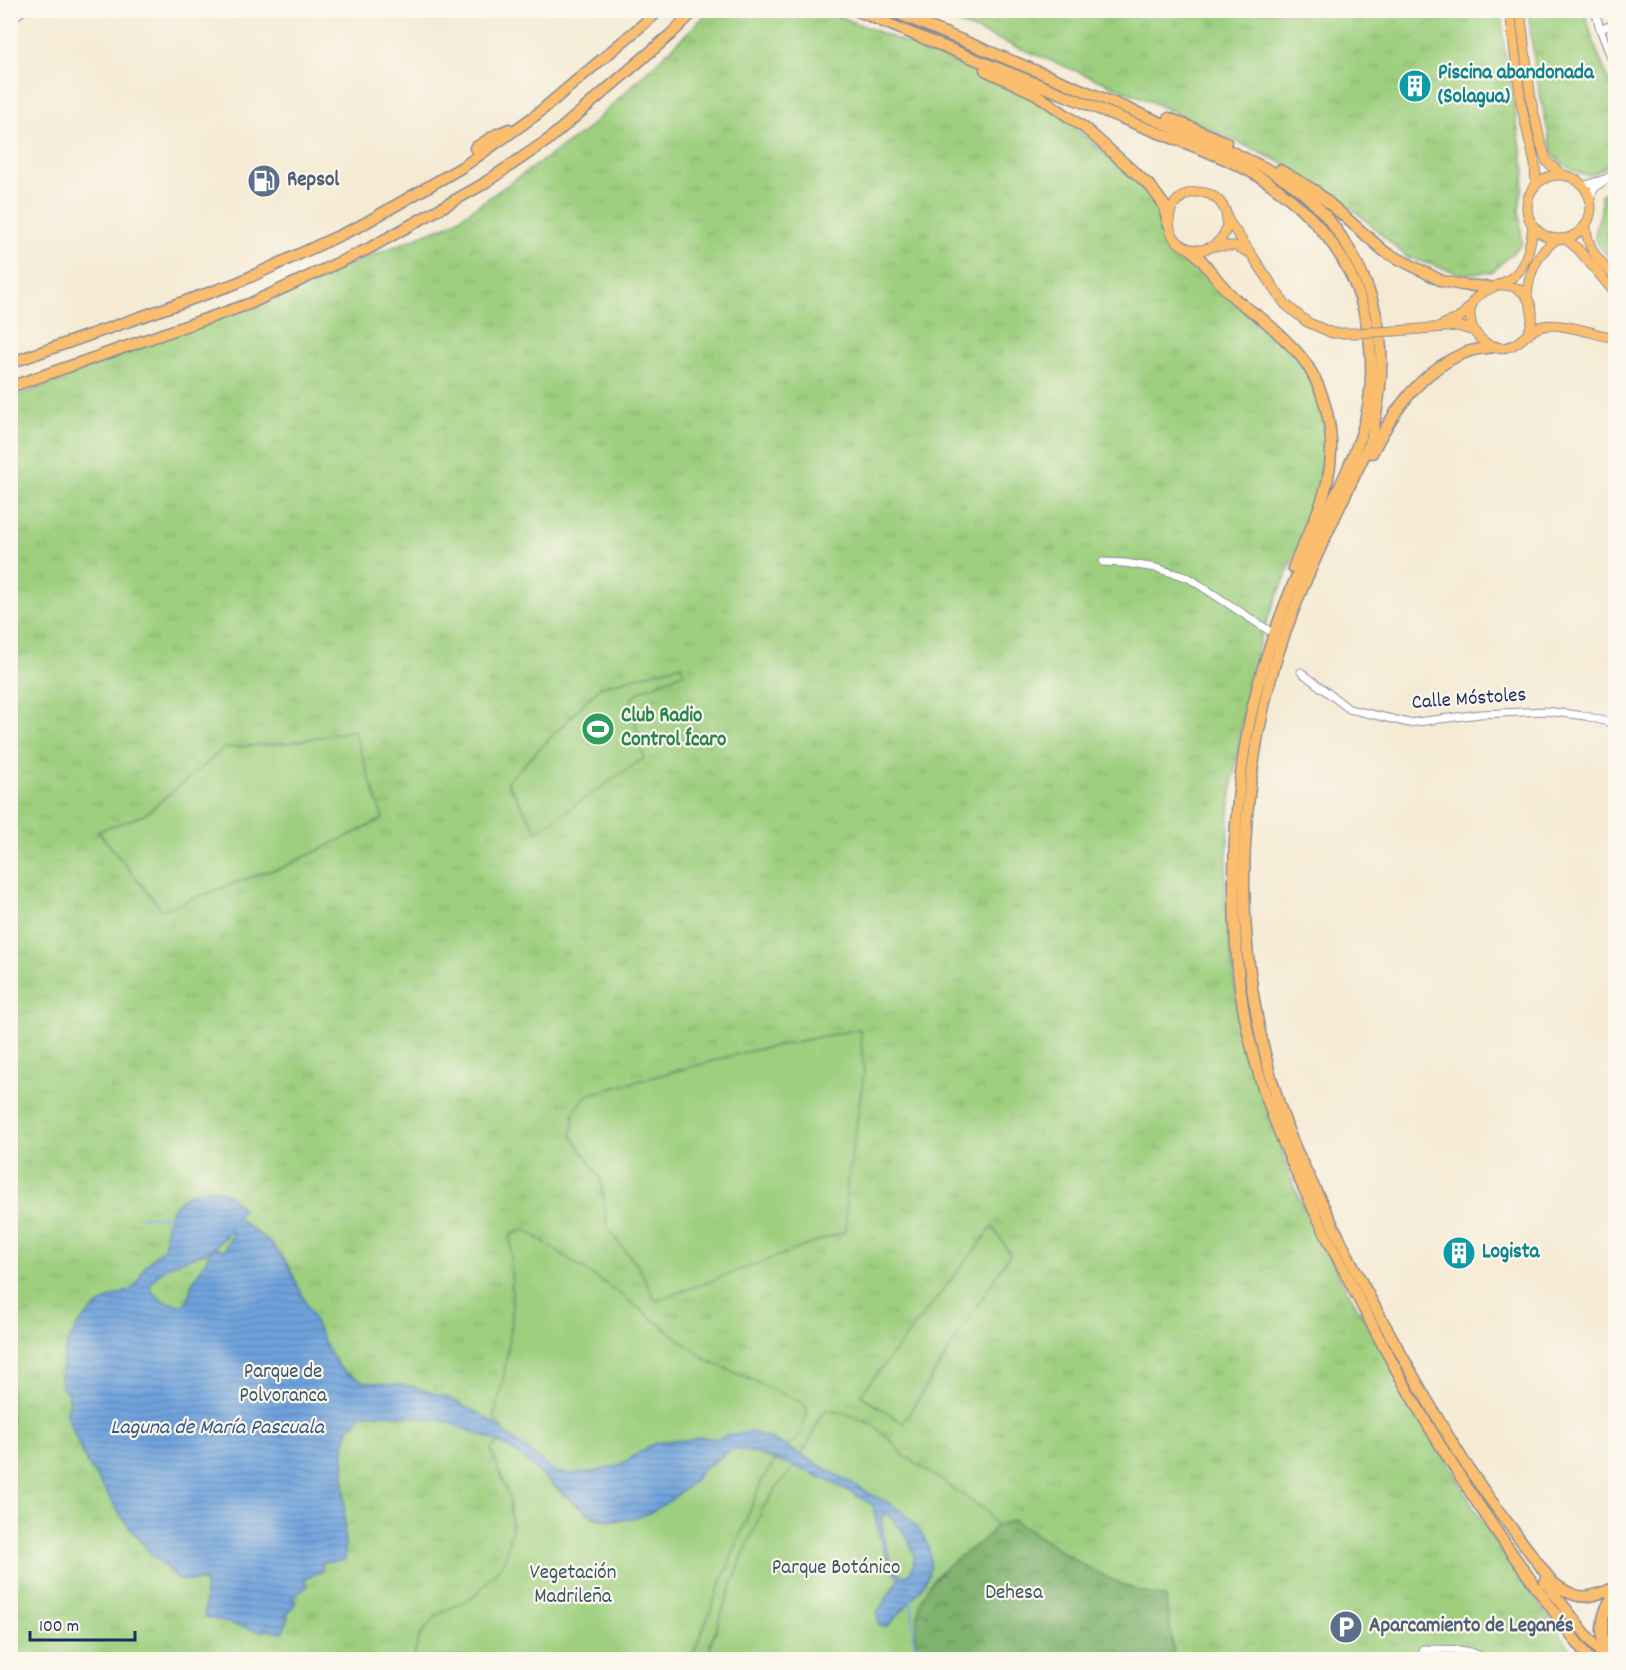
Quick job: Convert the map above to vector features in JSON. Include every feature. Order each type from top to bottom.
[{"type":"highway","points":[[10,363],[237,283],[360,226],[464,166],[528,121],[660,10]]},
{"type":"highway","points":[[10,387],[249,304],[368,249],[480,186],[548,140],[671,34],[695,10]]},
{"type":"highway","points":[[855,10],[1076,98],[1262,178],[1307,213],[1326,235],[1351,275],[1361,302],[1371,347],[1371,380],[1367,411],[1360,438],[1349,465],[1298,574],[1274,633],[1257,690],[1245,746]]},
{"type":"highway","points":[[889,10],[1230,151],[1277,175],[1310,201],[1340,236],[1361,272],[1375,311],[1381,347],[1381,383],[1371,441],[1295,605],[1264,704],[1246,813],[1243,889],[1247,960],[1273,1086],[1289,1134],[1308,1177],[1371,1301],[1430,1406],[1534,1567],[1606,1659]]},
{"type":"highway","points":[[885,23],[919,41],[1036,94],[1059,109],[1086,129],[1151,187],[1164,205],[1168,223]]},
{"type":"highway","points":[[951,36],[992,49],[1206,132],[1269,163],[1314,190],[1385,252],[1442,281],[1462,285],[1493,286]]},
{"type":"highway","points":[[475,148],[497,134],[528,121]]},
{"type":"highway","points":[[1192,250],[1231,295],[1267,323],[1298,354],[1319,386],[1329,420],[1332,450],[1328,478],[1320,503],[1268,630],[1254,689],[1245,746],[1237,814],[1234,890],[1237,963],[1246,1024],[1256,1066],[1280,1138],[1357,1297],[1419,1410],[1526,1573],[1590,1659]]},
{"type":"highway","points":[[1328,534],[1343,514],[1385,428],[1411,392],[1427,375],[1442,364],[1469,351],[1495,347]]},
{"type":"highway","points":[[1473,1474],[1552,1582],[1575,1597],[1600,1594],[1616,1587]]},
{"type":"highway","points":[[1611,1659],[1603,1642],[1602,1628],[1606,1605],[1616,1593]]},
{"type":"main road","points":[[1510,10],[1521,104],[1535,164],[1536,185]]},
{"type":"main road","points":[[1520,10],[1531,101],[1541,144],[1547,162],[1563,176]]},
{"type":"main road","points":[[1527,335],[1533,320],[1533,312],[1527,297],[1531,272],[1546,246],[1561,239],[1574,236],[1586,225],[1590,217],[1590,197],[1577,181],[1563,176],[1544,179],[1536,185],[1527,200],[1528,218],[1533,226],[1539,233],[1561,239],[1578,249],[1616,294]]},
{"type":"main road","points":[[1252,254],[1234,246],[1214,246],[1199,251],[1183,247],[1170,232],[1169,214],[1179,198],[1196,192],[1214,196],[1221,203],[1240,239],[1252,254],[1285,304],[1307,322],[1332,333],[1395,332],[1458,326],[1474,331],[1487,344],[1495,347],[1513,346],[1543,326],[1561,327],[1616,338]]},
{"type":"main road","points":[[1214,246],[1222,239],[1228,220]]},
{"type":"main road","points":[[1586,225],[1586,239],[1591,250],[1616,278]]},
{"type":"main road","points":[[1436,327],[1458,319],[1477,297],[1517,273],[1532,242],[1533,226]]},
{"type":"main road","points":[[1493,286],[1513,287],[1527,297]]},
{"type":"main road","points":[[1473,303],[1471,312],[1474,331]]},
{"type":"street","points":[[10,20],[24,10]]},
{"type":"street","points":[[1595,10],[1616,70]]},
{"type":"street","points":[[1600,29],[1616,24]]},
{"type":"street","points":[[1590,197],[1595,188],[1616,171]]},
{"type":"street","points":[[1583,186],[1606,178]]},
{"type":"street","points":[[1103,562],[1156,568],[1189,578],[1268,630]]},
{"type":"street","name":"Calle Móstoles","points":[[1301,672],[1349,709],[1408,723],[1480,714],[1546,711],[1585,716],[1616,724]]},
{"type":"street","points":[[1424,1649],[1468,1651],[1486,1659]]},
{"type":"green space","name":"Parque de Polvoranca","points":[[710,11],[826,11],[1011,85],[1052,108],[1156,198],[1160,209],[1161,229],[1171,247],[1202,265],[1240,307],[1287,347],[1307,371],[1324,415],[1328,453],[1313,511],[1261,635],[1245,703],[1230,801],[1225,899],[1239,1018],[1294,1187],[1341,1279],[1490,1535],[1578,1659],[11,1659],[10,399],[451,224],[585,131]]},
{"type":"green space","points":[[928,11],[1502,11],[1504,47],[1525,172],[1519,209],[1522,244],[1492,272],[1462,274],[1407,257],[1355,211],[1287,165],[1150,101]]},
{"type":"green space","points":[[1528,11],[1584,11],[1597,52],[1615,96],[1615,159],[1593,174],[1586,175],[1576,171],[1553,155],[1536,76]]},
{"type":"green space","points":[[1615,184],[1615,267],[1595,240],[1601,212],[1601,195]]},
{"type":"green space","name":"Club Radio Control Ícaro","points":[[682,665],[683,673],[640,691],[630,701],[644,758],[537,831],[507,782],[600,687]]},
{"type":"green space","points":[[354,730],[383,819],[282,868],[262,873],[162,910],[98,831],[144,815],[225,748],[287,743]]},
{"type":"green space","points":[[860,1029],[864,1074],[847,1185],[846,1231],[656,1301],[638,1266],[608,1230],[601,1179],[572,1136],[574,1112],[587,1095],[746,1052]]},
{"type":"green space","points":[[993,1227],[1010,1254],[903,1423],[860,1395]]},
{"type":"green space","points":[[525,1229],[620,1294],[707,1360],[803,1403],[808,1410],[795,1440],[786,1447],[770,1438],[731,1434],[718,1439],[673,1440],[656,1443],[618,1466],[575,1474],[557,1473],[506,1435],[494,1418],[512,1324],[511,1235]]},
{"type":"green space","name":"Parque Botánico","points":[[826,1410],[847,1414],[871,1424],[889,1438],[902,1454],[986,1511],[996,1526],[982,1540],[943,1569],[926,1590],[918,1614],[915,1657],[868,1660],[708,1658],[711,1643],[742,1558],[763,1509],[777,1487],[794,1467],[808,1444],[820,1417]]},
{"type":"green space","name":"Vegetación Madrileña","points":[[501,1443],[518,1454],[574,1504],[595,1518],[619,1521],[668,1502],[694,1481],[702,1470],[734,1448],[750,1451],[775,1461],[762,1480],[691,1659],[414,1657],[419,1637],[438,1614],[474,1597],[504,1562],[512,1530],[509,1497],[491,1450],[494,1445]]},
{"type":"green space","name":"Dehesa","points":[[1014,1520],[1068,1556],[1105,1576],[1145,1593],[1166,1598],[1174,1655],[915,1657],[917,1613],[924,1590],[950,1563],[988,1536],[996,1526]]},
{"type":"water","name":"Laguna de María Pascuala","points":[[207,1189],[218,1190],[227,1194],[243,1209],[243,1212],[238,1214],[238,1219],[271,1243],[288,1265],[327,1348],[339,1367],[348,1374],[366,1382],[411,1386],[446,1397],[482,1415],[557,1473],[575,1474],[618,1466],[656,1443],[673,1440],[688,1441],[699,1437],[718,1439],[731,1434],[752,1432],[770,1438],[891,1504],[909,1519],[924,1537],[928,1548],[930,1559],[925,1582],[892,1622],[886,1627],[879,1626],[877,1613],[899,1579],[882,1544],[873,1505],[823,1478],[770,1458],[734,1448],[707,1466],[679,1493],[654,1510],[628,1520],[614,1520],[599,1518],[584,1511],[518,1454],[501,1443],[445,1421],[386,1414],[361,1414],[357,1422],[349,1428],[344,1440],[345,1560],[322,1562],[323,1571],[304,1579],[308,1586],[292,1598],[296,1602],[286,1615],[289,1617],[282,1633],[264,1628],[264,1632],[205,1617],[205,1581],[179,1580],[152,1555],[126,1523],[85,1459],[65,1412],[69,1405],[69,1398],[60,1386],[63,1358],[72,1335],[79,1325],[98,1306],[110,1298],[127,1292],[138,1283],[148,1263],[165,1247],[166,1225],[173,1208],[186,1196]],"holes":[[[232,1230],[231,1238],[224,1251],[216,1248],[209,1253],[191,1285],[186,1303],[182,1305],[166,1302],[154,1294],[150,1287],[160,1273],[210,1250]],[[885,1513],[898,1525],[909,1541],[914,1558],[913,1567],[908,1575],[902,1576],[890,1557],[882,1520]]]},
{"type":"waterway","points":[[140,1217],[169,1217]]},
{"type":"waterway","points":[[911,1600],[916,1660]]},
{"type":"place","name":"Piscina abandonada (Solagua)","points":[[1415,86]]},
{"type":"place","name":"Repsol","points":[[264,181]]},
{"type":"place","name":"Club Radio Control Ícaro","points":[[598,729]]},
{"type":"place","name":"Logista","points":[[1459,1253]]},
{"type":"place","name":"Aparcamiento de Leganés","points":[[1346,1627]]}]
